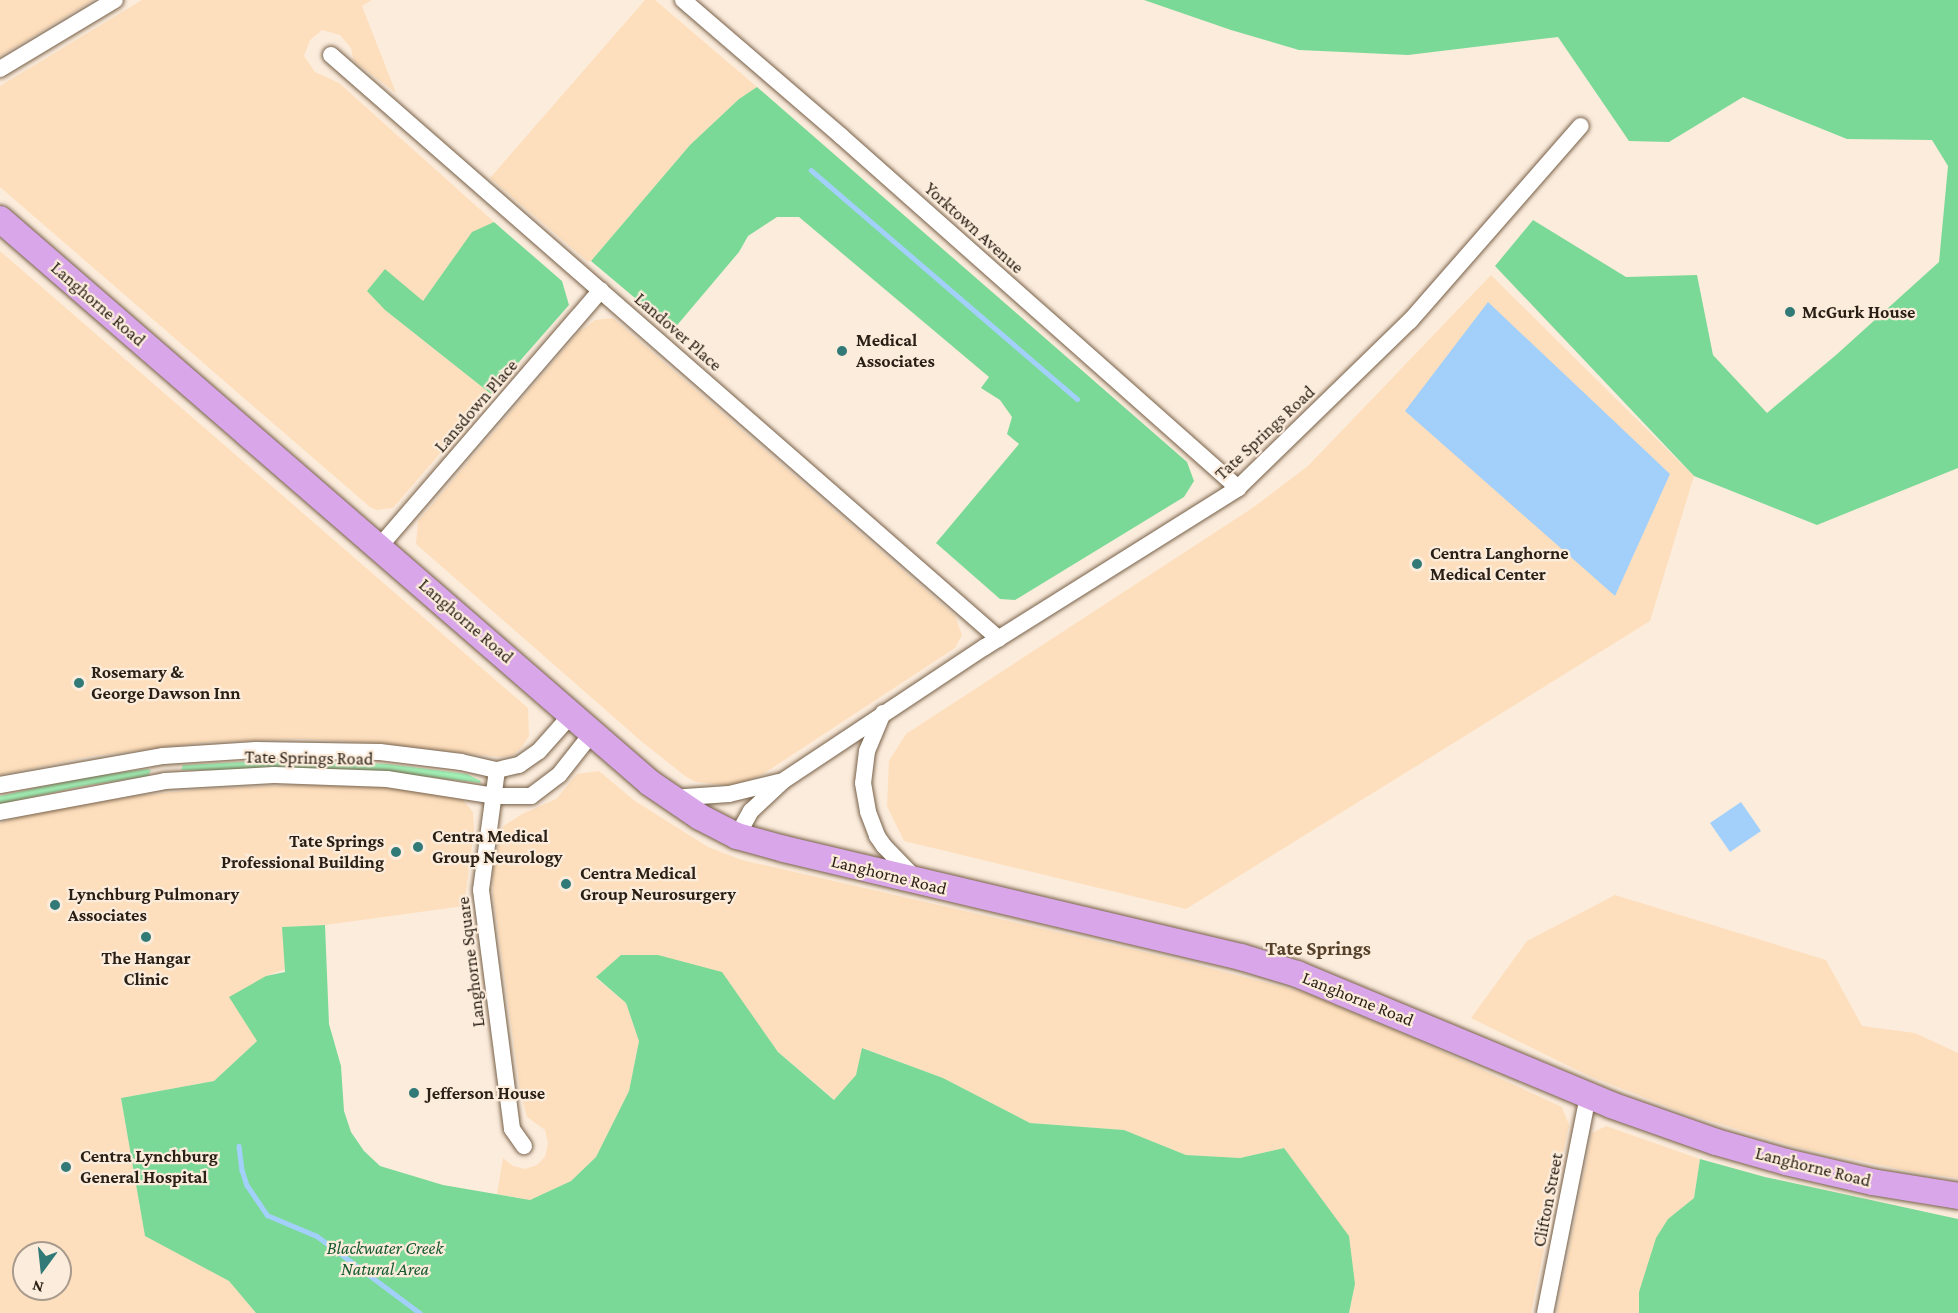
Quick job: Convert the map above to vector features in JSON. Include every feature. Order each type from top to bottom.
[{"type":"main road","name":"Langhorne Road","points":[[0,219],[380,546],[592,733],[670,798],[737,836],[918,882],[1241,957],[1297,974],[1588,1095],[1716,1142],[1786,1162],[1872,1182],[1958,1196]]},
{"type":"street","points":[[0,69],[115,0]]},
{"type":"street","name":"Yorktown Avenue","points":[[682,0],[847,142],[1238,488]]},
{"type":"street","name":"Landover Place","points":[[331,55],[999,639]]},
{"type":"street","name":"Tate Springs Road","points":[[737,836],[751,812],[783,781],[883,713],[1238,488],[1410,321],[1581,126]]},
{"type":"street","name":"Lansdown Place","points":[[380,546],[601,290]]},
{"type":"street","points":[[883,713],[867,751],[863,783],[868,812],[885,846],[918,882]]},
{"type":"street","name":"Tate Springs Road","points":[[0,785],[163,756],[256,750],[380,752],[461,762],[497,770],[526,761],[539,751],[571,715]]},
{"type":"street","name":"Tate Springs Road","points":[[0,812],[165,781],[274,775],[387,779],[495,796],[531,796],[559,775],[592,733]]},
{"type":"street","name":"Langhorne Square","points":[[497,770],[495,796],[485,845],[481,890],[512,1130],[524,1146]]},
{"type":"street","name":"Tate Springs Road","points":[[670,798],[729,794],[783,781]]},
{"type":"street","name":"Clifton Street","points":[[1545,1313],[1588,1095]]},
{"type":"shaded area","points":[[0,0],[93,0],[0,56]]},
{"type":"shaded area","points":[[142,0],[372,0],[362,6],[396,93],[354,61],[351,48],[340,35],[322,30],[310,40],[304,56],[315,72],[339,83],[494,222],[472,233],[423,301],[385,310],[491,394],[393,508],[376,510],[370,507],[0,187],[0,86]]},
{"type":"shaded area","points":[[645,0],[655,0],[757,87],[739,99],[690,145],[591,261],[587,261],[490,178]]},
{"type":"shaded area","points":[[0,251],[528,708],[529,736],[522,747],[513,755],[499,757],[378,743],[301,739],[208,742],[92,756],[0,775]]},
{"type":"shaded area","name":"Centra Langhorne Medical Center","points":[[1491,275],[1694,476],[1650,621],[1186,909],[904,841],[887,806],[889,761],[906,734],[1254,507],[1308,466]]},
{"type":"shaded area","points":[[613,318],[955,616],[962,635],[955,648],[763,774],[734,786],[696,782],[685,776],[641,741],[416,544],[418,521],[579,332],[595,320]]},
{"type":"shaded area","points":[[599,771],[635,801],[708,847],[742,860],[1174,959],[1306,993],[1413,1038],[1562,1107],[1569,1125],[1531,1313],[1349,1313],[1355,1284],[1284,1148],[1240,1158],[1186,1155],[1124,1130],[1030,1123],[943,1078],[863,1048],[856,1075],[835,1100],[778,1052],[721,972],[596,978],[626,1003],[639,1041],[629,1091],[596,1157],[571,1181],[530,1200],[497,1194],[503,1158],[513,1166],[525,1169],[537,1165],[545,1157],[548,1143],[545,1130],[527,1117],[520,1090],[493,894],[493,866],[502,827],[522,814],[556,799],[577,774]]},
{"type":"shaded area","points":[[300,785],[381,787],[450,795],[463,800],[473,812],[474,831],[464,906],[325,925],[283,927],[286,969],[266,976],[257,1041],[214,1081],[121,1098],[145,1235],[229,1281],[256,1313],[0,1313],[0,823],[34,813],[136,796],[202,789]]},
{"type":"shaded area","points":[[1615,895],[1826,960],[1862,1026],[1915,1033],[1958,1053],[1958,1178],[1913,1172],[1796,1147],[1684,1113],[1589,1076],[1471,1018],[1527,941]]},
{"type":"shaded area","points":[[1606,1126],[1700,1159],[1694,1198],[1668,1219],[1639,1292],[1639,1313],[1557,1313],[1592,1133]]},
{"type":"green space","points":[[1144,0],[1958,0],[1958,468],[1817,525],[1694,476],[1495,266],[1533,220],[1626,277],[1697,275],[1713,355],[1767,413],[1836,355],[1939,262],[1948,166],[1932,140],[1847,139],[1743,97],[1669,142],[1629,141],[1558,37],[1408,55],[1299,50],[1231,30]]},
{"type":"green space","points":[[757,87],[1187,462],[1194,481],[1184,497],[1015,600],[1000,599],[936,543],[1019,444],[1007,434],[1012,417],[1000,400],[981,388],[989,377],[799,217],[777,217],[748,236],[739,252],[673,330],[591,261],[690,145],[739,99]]},
{"type":"green space","points":[[494,222],[562,281],[569,305],[491,394],[385,310],[367,291],[385,269],[423,301],[472,232]]},
{"type":"green space","points":[[283,760],[388,764],[467,774],[481,781],[480,783],[386,772],[181,770],[183,765]]},
{"type":"green space","points":[[151,770],[148,776],[83,786],[0,804],[0,796],[82,778]]},
{"type":"green space","name":"Blackwater Creek Natural Area","points":[[325,925],[329,1024],[341,1066],[344,1111],[351,1132],[364,1151],[380,1166],[443,1185],[530,1200],[571,1181],[596,1157],[629,1091],[639,1041],[626,1003],[596,977],[621,955],[658,955],[722,972],[778,1052],[834,1100],[856,1075],[862,1048],[943,1078],[1030,1123],[1124,1130],[1186,1155],[1240,1158],[1284,1148],[1349,1236],[1355,1284],[1349,1313],[256,1313],[229,1281],[145,1236],[121,1098],[214,1081],[257,1041],[229,997],[266,976],[285,972],[282,927]]},
{"type":"green space","points":[[1700,1159],[1765,1177],[1958,1219],[1958,1313],[1639,1313],[1639,1292],[1656,1238],[1668,1219],[1694,1198]]},
{"type":"water","points":[[1488,302],[1670,474],[1615,596],[1405,411]]},
{"type":"water","points":[[1741,802],[1761,831],[1730,852],[1710,823]]},
{"type":"waterway","points":[[811,170],[1077,399]]},
{"type":"waterway","points":[[239,1146],[242,1170],[247,1185],[267,1215],[317,1236],[420,1313]]},
{"type":"place","name":"McGurk House","points":[[1790,312]]},
{"type":"place","name":"Medical Associates","points":[[842,351]]},
{"type":"place","name":"Centra Langhorne Medical Center","points":[[1417,564]]},
{"type":"place","name":"Rosemary & George Dawson Inn","points":[[79,683]]},
{"type":"place","name":"Centra Medical Group Neurology","points":[[418,847]]},
{"type":"place","name":"Tate Springs Professional Building","points":[[396,852]]},
{"type":"place","name":"Centra Medical Group Neurosurgery","points":[[566,884]]},
{"type":"place","name":"Lynchburg Pulmonary Associates","points":[[55,905]]},
{"type":"place","name":"The Hangar Clinic","points":[[146,937]]},
{"type":"place","name":"Jefferson House","points":[[414,1093]]},
{"type":"place","name":"Centra Lynchburg General Hospital","points":[[66,1167]]},
{"type":"district","name":"Tate Springs","points":[[1318,948]]}]
